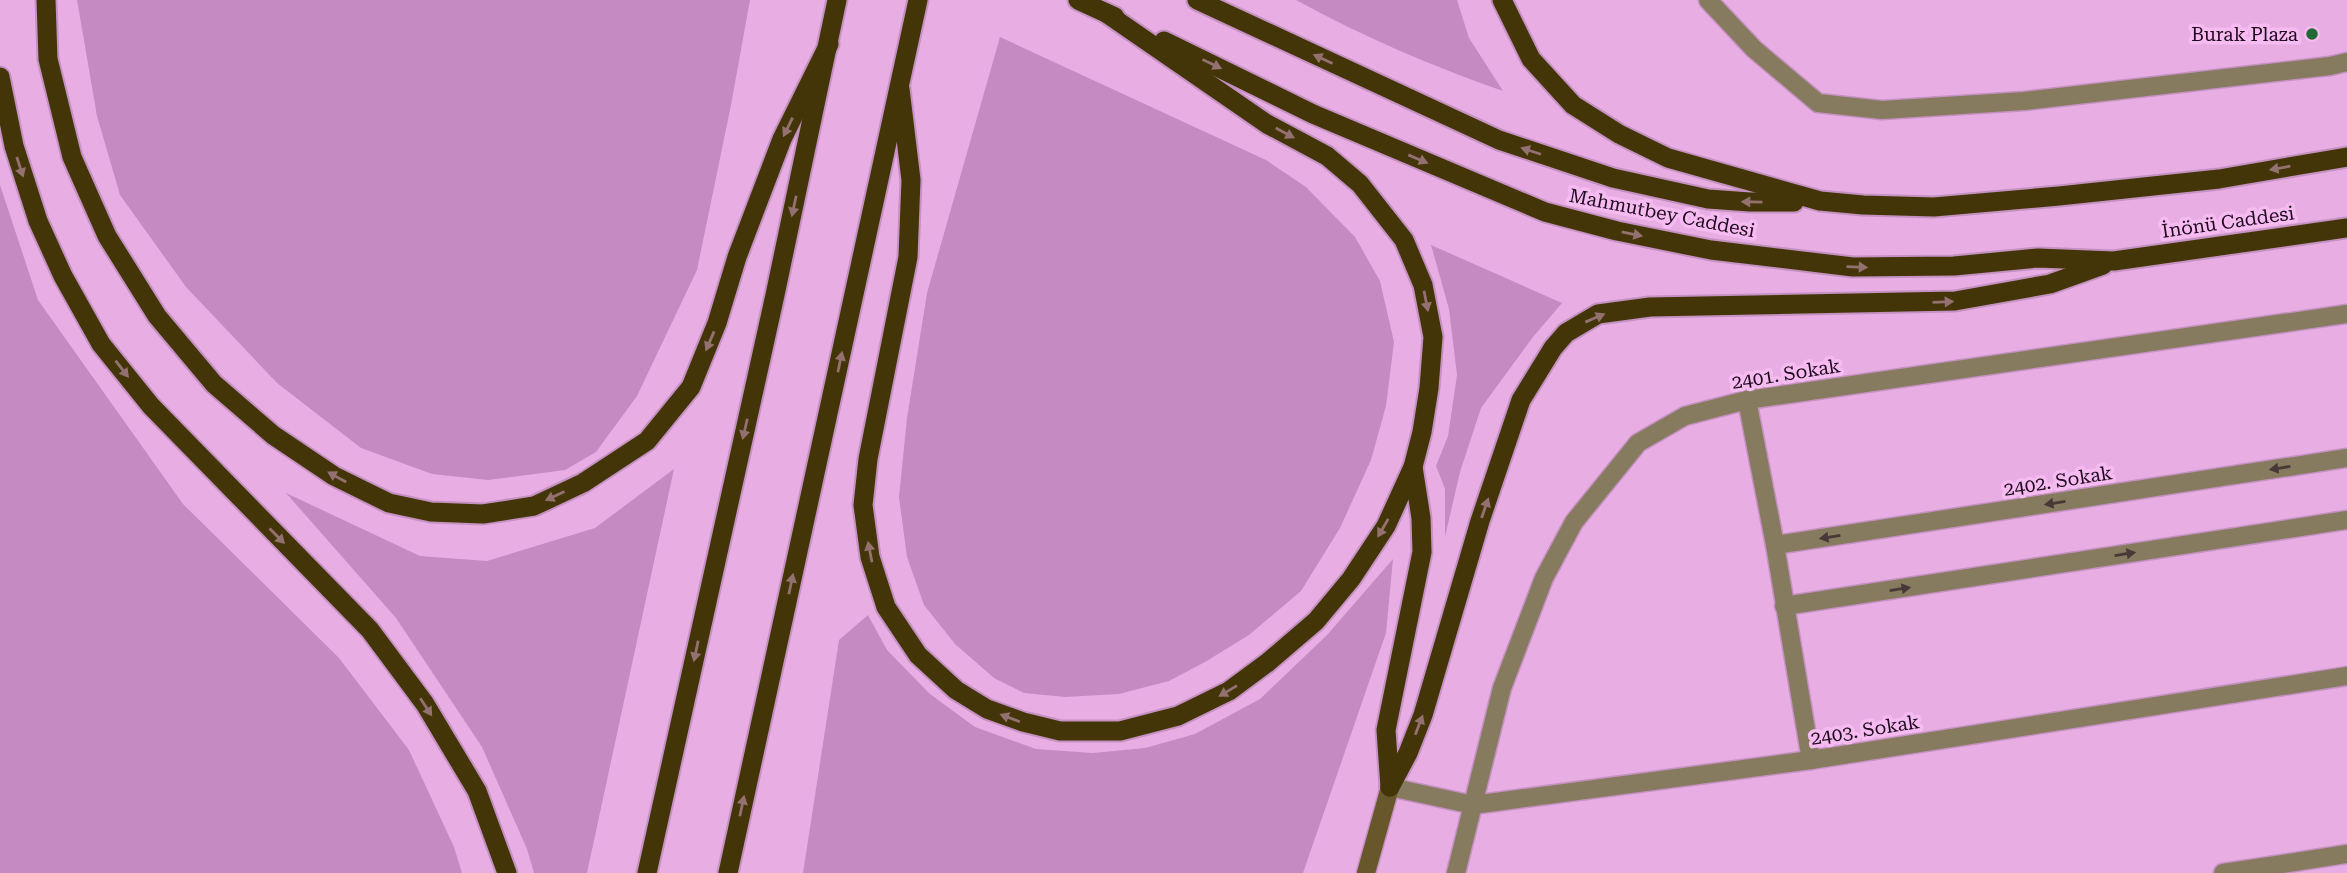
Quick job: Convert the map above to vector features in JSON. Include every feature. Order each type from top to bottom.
[{"type":"highway","points":[[46,0],[48,59],[72,157],[107,236],[157,316],[214,384],[273,435],[334,476],[388,503],[431,512],[482,514],[534,506],[583,483],[648,441],[691,387],[717,323],[737,257],[782,139],[829,44]]},
{"type":"highway","points":[[647,873],[837,0]]},
{"type":"highway","points":[[728,873],[918,0]]},
{"type":"highway","name":"Mahmutbey Caddesi","points":[[1078,0],[1313,114],[1462,178],[1545,212],[1617,231],[1711,250],[1853,267],[1955,266],[2038,258],[2114,261]]},
{"type":"highway","name":"Mahmutbey Caddesi","points":[[1197,0],[1499,140],[1613,178],[1708,199],[1750,202],[1820,201]]},
{"type":"highway","points":[[1502,0],[1531,59],[1573,105],[1619,134],[1668,158],[1820,201],[1863,205],[1948,206],[2219,178],[2347,157]]},
{"type":"highway","points":[[900,89],[911,180],[908,257],[868,459],[863,505],[870,556],[886,607],[918,655],[956,690],[988,709],[1060,732],[1120,732],[1178,716],[1229,691],[1268,663],[1316,621],[1351,579],[1386,526],[1413,467],[1429,388],[1433,337],[1423,285],[1404,240],[1360,184],[1328,156],[1267,124],[1106,13]]},
{"type":"highway","points":[[0,77],[13,146],[38,221],[63,276],[101,344],[151,407],[370,630],[425,704],[477,791],[507,873]]},
{"type":"highway","name":"İnönü Caddesi","points":[[2114,261],[2347,228]]},
{"type":"highway","points":[[1390,787],[1408,753],[1423,715],[1480,521],[1521,400],[1566,332],[1598,314],[1650,307],[1955,301],[2050,284],[2114,261]]},
{"type":"highway","points":[[1390,787],[1386,730],[1422,552],[1421,518],[1413,467]]},
{"type":"main road","points":[[1366,873],[1390,787]]},
{"type":"street","points":[[1708,0],[1754,49],[1818,103],[1882,110],[2024,101],[2347,62]]},
{"type":"street","name":"2401. Sokak","points":[[1456,873],[1502,688],[1544,578],[1574,522],[1638,443],[1685,416],[1747,400],[2347,314]]},
{"type":"street","points":[[1747,400],[1775,545],[1811,760]]},
{"type":"street","name":"2402. Sokak","points":[[1775,545],[2347,458]]},
{"type":"street","points":[[1784,606],[2347,520]]},
{"type":"street","name":"2403. Sokak","points":[[1390,787],[1474,805],[1811,760],[2347,676]]},
{"type":"street","points":[[2223,873],[2347,854]]},
{"type":"shaded area","points":[[77,0],[750,0],[697,270],[637,396],[596,452],[565,470],[488,480],[432,474],[361,448],[277,383],[186,287],[120,195],[97,116]]},
{"type":"shaded area","points":[[1296,0],[1457,0],[1469,38],[1503,91],[1397,50]]},
{"type":"shaded area","points":[[1000,37],[1266,160],[1306,187],[1355,237],[1380,281],[1394,342],[1386,406],[1371,460],[1340,528],[1301,591],[1249,635],[1205,662],[1169,681],[1119,694],[1065,697],[1024,693],[994,678],[955,644],[924,605],[907,557],[899,497],[907,418],[927,293]]},
{"type":"shaded area","points":[[0,185],[38,300],[183,504],[339,658],[409,750],[454,847],[462,873],[0,873]]},
{"type":"shaded area","points":[[1431,245],[1562,303],[1533,337],[1481,408],[1460,472],[1445,537],[1445,489],[1436,466],[1448,436],[1457,375],[1449,309]]},
{"type":"shaded area","points":[[674,469],[587,873],[534,873],[527,849],[482,747],[396,618],[286,493],[420,556],[487,561],[595,528]]},
{"type":"shaded area","points":[[1393,559],[1386,633],[1303,873],[803,873],[839,640],[868,615],[887,650],[930,694],[975,727],[1036,749],[1093,753],[1145,748],[1195,734],[1260,699],[1327,635]]},
{"type":"place","name":"Burak Plaza","points":[[2312,34]]}]
